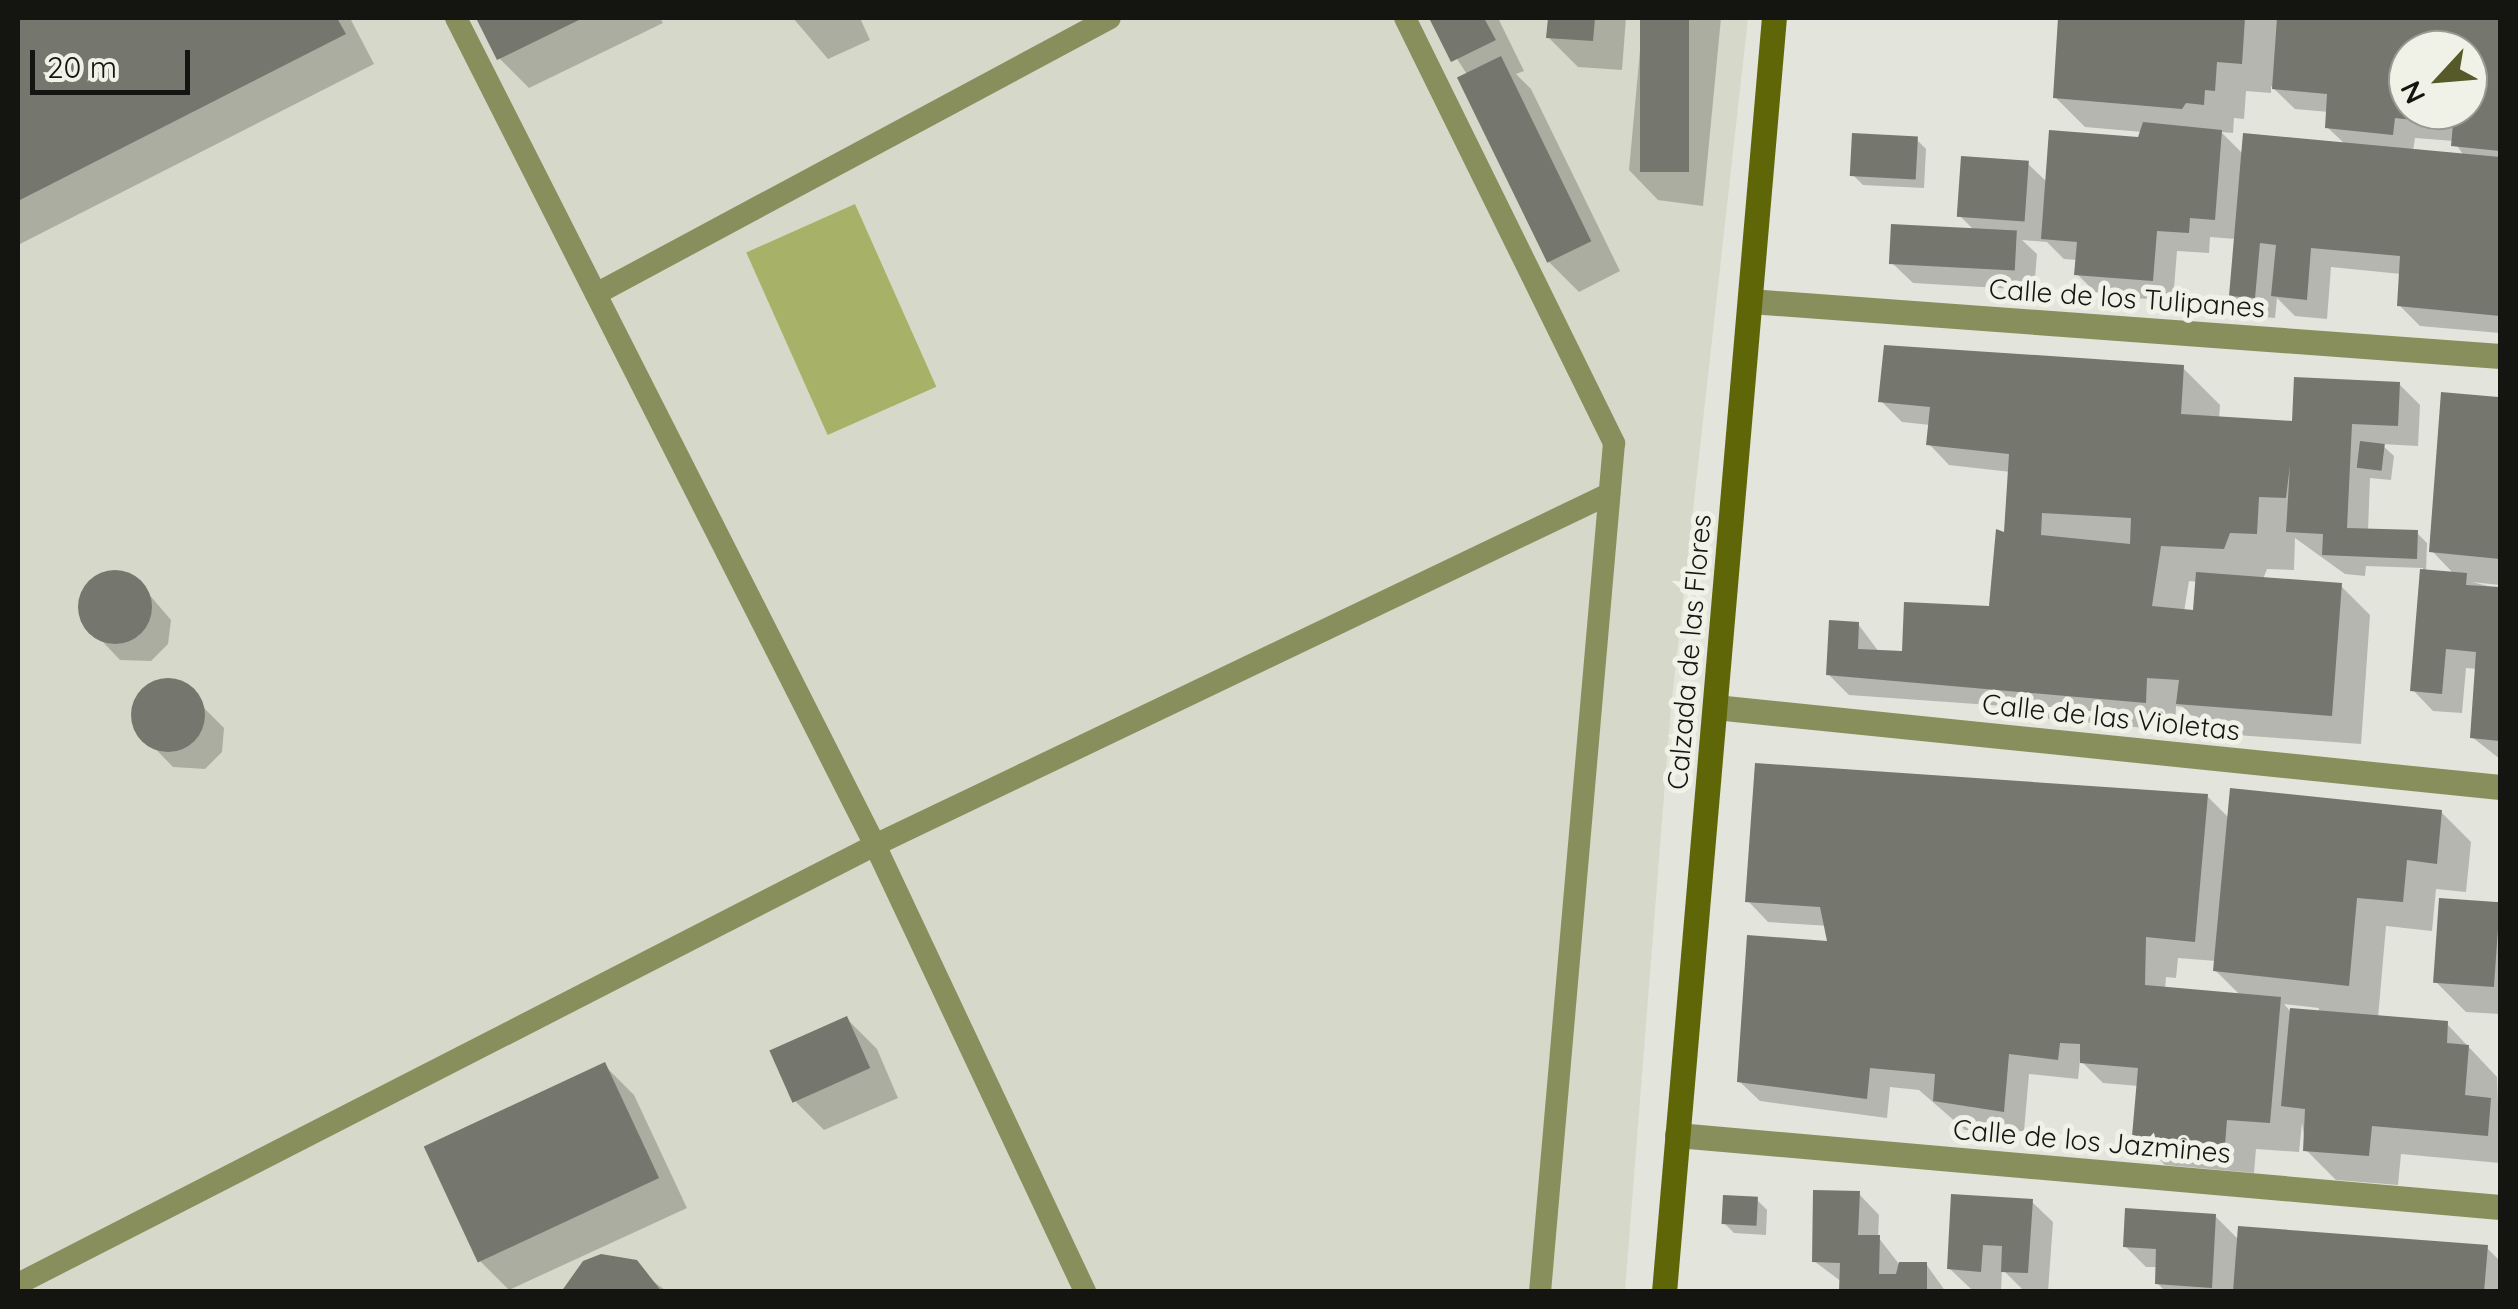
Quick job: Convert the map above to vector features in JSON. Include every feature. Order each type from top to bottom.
[{"type":"main road","name":"Calzada de las Flores","points":[[1664,1292],[1774,18]]},
{"type":"street","name":"Calle de los Tulipanes","points":[[1750,301],[2500,356]]},
{"type":"street","name":"Calle de las Violetas","points":[[1715,707],[2500,787]]},
{"type":"street","name":"Calle de los Jazmines","points":[[1677,1135],[2500,1207]]},
{"type":"lane","points":[[456,18],[875,845],[1085,1292]]},
{"type":"lane","points":[[596,294],[1110,18]]},
{"type":"lane","points":[[1404,18],[1614,443],[1540,1292]]},
{"type":"lane","points":[[18,1284],[875,845],[1610,494]]},
{"type":"shaded area","points":[[18,18],[1748,18],[1671,707],[1625,1291],[18,1291]]},
{"type":"shaded area","points":[[855,204],[936,387],[828,435],[746,252]]},
{"type":"building","points":[[18,18],[337,18],[346,34],[18,201]]},
{"type":"building","points":[[476,18],[583,18],[497,60]]},
{"type":"building","points":[[1429,18],[1484,18],[1496,40],[1451,62]]},
{"type":"building","points":[[1548,18],[1595,18],[1593,41],[1546,38]]},
{"type":"building","points":[[1640,18],[1689,18],[1689,172],[1640,172]]},
{"type":"building","points":[[2058,18],[2245,18],[2242,64],[2217,62],[2215,91],[2205,90],[2204,105],[2186,103],[2182,109],[2053,98]]},
{"type":"building","points":[[2277,18],[2500,18],[2500,151],[2451,146],[2452,130],[2488,130],[2488,30],[2388,30],[2388,130],[2394,130],[2393,135],[2325,128],[2327,94],[2272,89]]},
{"type":"building","points":[[1501,56],[1591,241],[1547,263],[1457,77]]},
{"type":"building","points":[[2143,122],[2222,130],[2215,220],[2190,218],[2189,233],[2157,231],[2153,281],[2074,275],[2077,242],[2041,239],[2049,130],[2138,137]]},
{"type":"building","points":[[1852,133],[1918,136],[1916,179],[1850,176]]},
{"type":"building","points":[[2243,133],[2500,157],[2500,316],[2397,306],[2400,256],[2311,248],[2307,300],[2271,296],[2276,245],[2260,243],[2255,298],[2229,296]]},
{"type":"building","points":[[1961,156],[2029,161],[2025,222],[1957,217]]},
{"type":"building","points":[[1891,224],[2017,231],[2015,271],[1889,264]]},
{"type":"building","points":[[1884,345],[2184,365],[2181,414],[2292,421],[2294,377],[2400,382],[2398,426],[2352,424],[2347,528],[2418,530],[2417,559],[2322,555],[2323,534],[2286,532],[2290,465],[2286,498],[2259,497],[2257,534],[2230,533],[2224,549],[2161,546],[2152,606],[2193,610],[2196,572],[2342,583],[2332,716],[2176,704],[2179,680],[2147,678],[2146,703],[1826,675],[1829,620],[1859,622],[1858,649],[1902,651],[1904,602],[1989,606],[1996,529],[2004,532],[2009,454],[1926,445],[1930,407],[1878,402]],"holes":[[[2042,513],[2131,518],[2130,544],[2041,535]]]},
{"type":"building","points":[[2441,392],[2498,397],[2500,559],[2429,552]]},
{"type":"building","points":[[2360,441],[2385,444],[2382,471],[2357,468]]},
{"type":"building","points":[[2420,569],[2467,573],[2466,585],[2500,587],[2500,741],[2470,738],[2476,652],[2446,649],[2442,694],[2410,691]]},
{"type":"building","points":[[115,570],[141,581],[152,607],[141,633],[115,644],[89,633],[78,607],[89,581]]},
{"type":"building","points":[[168,678],[194,689],[205,715],[194,741],[168,752],[142,741],[131,715],[142,689]]},
{"type":"building","points":[[1755,763],[2208,794],[2195,942],[2146,937],[2145,985],[2281,997],[2270,1123],[2227,1120],[2225,1145],[2132,1136],[2138,1068],[2080,1063],[2080,1044],[2060,1043],[2058,1060],[2009,1054],[2004,1112],[1933,1101],[1935,1074],[1870,1068],[1867,1099],[1737,1082],[1747,935],[1827,941],[1820,907],[1745,902]]},
{"type":"building","points":[[2230,788],[2442,810],[2437,864],[2407,860],[2403,902],[2357,898],[2349,986],[2213,971]]},
{"type":"building","points":[[2439,898],[2500,902],[2494,987],[2433,983]]},
{"type":"building","points":[[2290,1008],[2448,1021],[2447,1043],[2469,1045],[2465,1095],[2491,1098],[2488,1136],[2372,1126],[2369,1156],[2303,1151],[2305,1109],[2281,1106]]},
{"type":"building","points":[[847,1016],[870,1068],[793,1103],[769,1051]]},
{"type":"building","points":[[605,1062],[659,1178],[478,1263],[424,1147]]},
{"type":"building","points":[[1813,1190],[1860,1191],[1858,1235],[1880,1235],[1879,1274],[1896,1274],[1899,1262],[1927,1262],[1927,1292],[1839,1292],[1840,1263],[1812,1262]]},
{"type":"building","points":[[1951,1194],[2033,1199],[2028,1273],[2001,1272],[2002,1246],[1983,1245],[1981,1272],[1947,1269]]},
{"type":"building","points":[[1723,1195],[1758,1197],[1756,1226],[1721,1224]]},
{"type":"building","points":[[2125,1208],[2216,1214],[2212,1288],[2155,1284],[2156,1249],[2123,1247]]},
{"type":"building","points":[[2238,1226],[2488,1245],[2484,1292],[2233,1292]]},
{"type":"building","points":[[601,1254],[637,1260],[662,1292],[561,1292],[583,1261]]}]
